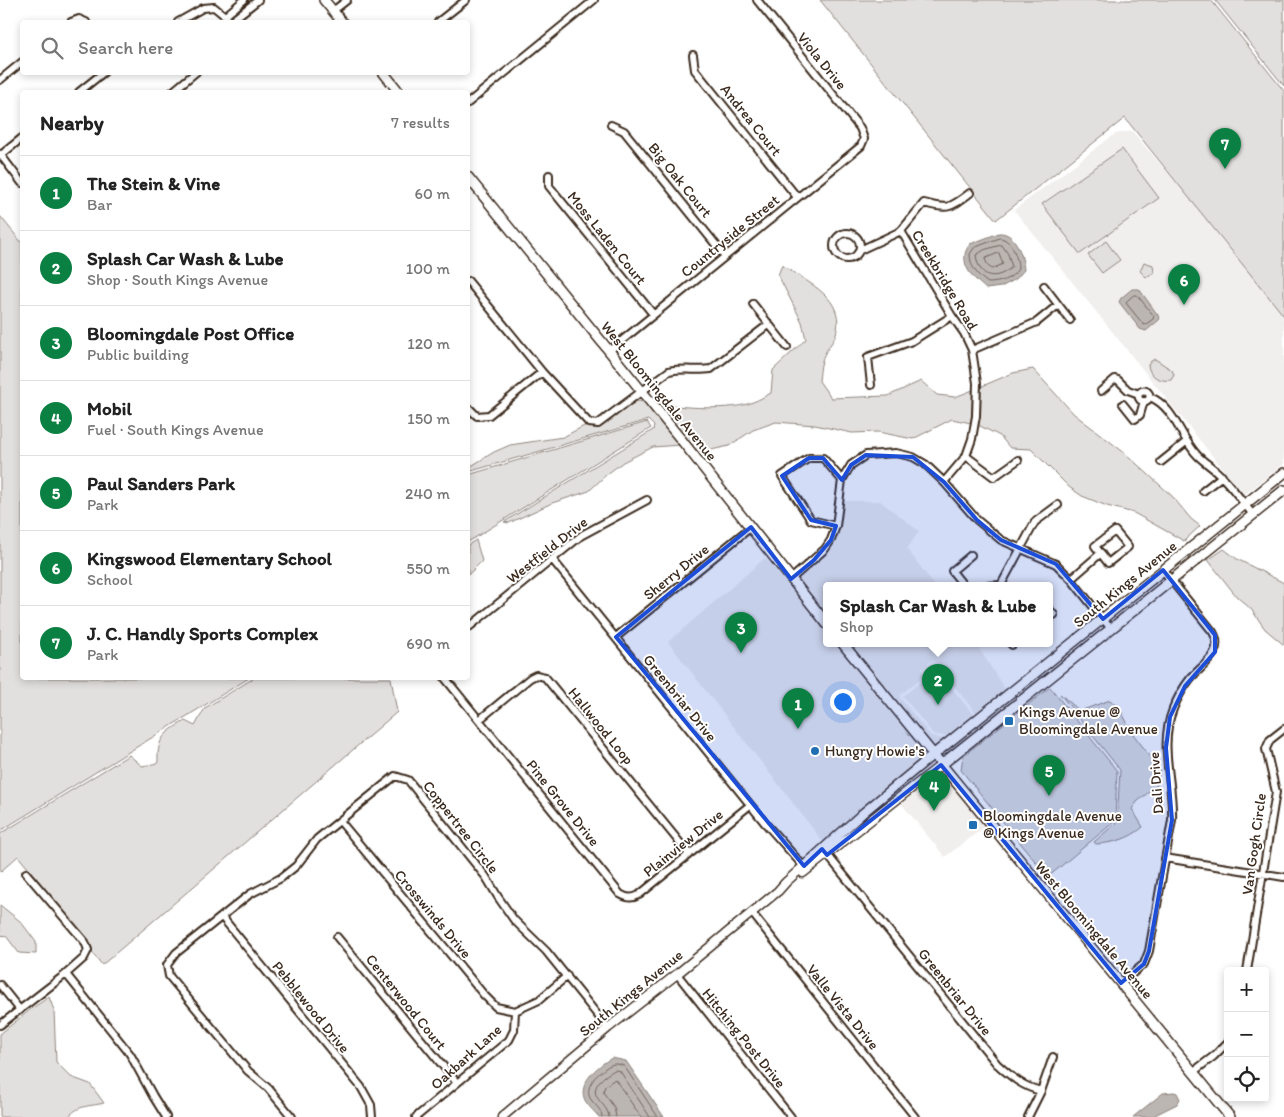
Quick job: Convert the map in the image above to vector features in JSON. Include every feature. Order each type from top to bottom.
[{"type":"main road","points":[[330,4],[341,20]]},
{"type":"main road","points":[[385,75],[397,90]]},
{"type":"main road","name":"West Bloomingdale Avenue","points":[[470,179],[643,392],[823,619]]},
{"type":"main road","name":"South Kings Avenue","points":[[933,755],[1284,473]]},
{"type":"main road","name":"South Kings Avenue","points":[[941,765],[1284,490]]},
{"type":"main road","name":"West Bloomingdale Avenue","points":[[844,647],[1230,1117]]},
{"type":"street","points":[[225,16],[244,0]]},
{"type":"street","points":[[233,20],[258,0]]},
{"type":"street","points":[[330,4],[347,0]]},
{"type":"street","points":[[441,20],[466,0]]},
{"type":"street","points":[[470,101],[594,0]]},
{"type":"street","name":"Viola Drive","points":[[757,0],[860,128],[864,139]]},
{"type":"street","points":[[182,20],[203,8],[214,7],[228,20]]},
{"type":"street","name":"Andrea Court","points":[[693,55],[695,70],[797,197]]},
{"type":"street","points":[[0,80],[20,64]]},
{"type":"street","points":[[82,90],[100,75]]},
{"type":"street","points":[[174,90],[192,75]]},
{"type":"street","name":"Big Oak Court","points":[[610,125],[624,131],[725,256]]},
{"type":"street","name":"Countryside Street","points":[[608,351],[861,146],[864,139]]},
{"type":"street","points":[[20,140],[0,155],[20,180]]},
{"type":"street","name":"Moss Laden Court","points":[[550,175],[549,186],[653,314]]},
{"type":"street","points":[[860,250],[861,245],[858,237],[850,233],[838,236],[834,244],[836,253],[839,256],[847,260],[855,257],[860,250],[901,232],[924,202],[946,208],[970,193]]},
{"type":"street","name":"Creekbridge Road","points":[[901,232],[952,316],[964,332],[972,350],[977,383],[976,416],[972,439],[966,456],[944,482]]},
{"type":"street","points":[[470,283],[542,372],[589,423],[598,424],[669,371],[681,368],[711,369],[769,324]]},
{"type":"street","points":[[1044,286],[1070,320]]},
{"type":"street","points":[[753,304],[787,347]]},
{"type":"street","points":[[972,350],[1037,322],[1058,305]]},
{"type":"street","points":[[872,385],[868,356],[912,341],[952,316]]},
{"type":"street","points":[[470,410],[478,416],[489,415],[542,372]]},
{"type":"street","points":[[1101,391],[1115,379],[1128,390],[1139,394],[1140,399],[1159,401],[1170,412],[1186,442],[1198,457],[1222,476],[1253,515]]},
{"type":"street","points":[[1123,404],[1135,419],[1140,415],[1147,399]]},
{"type":"street","points":[[1161,462],[1186,442]]},
{"type":"street","points":[[791,579],[825,548],[831,540],[836,526],[842,480],[851,465],[866,455],[896,453],[913,457],[925,464],[944,482],[977,520],[1001,540],[1056,564],[1072,578],[1111,629]]},
{"type":"street","points":[[966,456],[994,477],[1018,460]]},
{"type":"street","points":[[836,526],[811,520],[782,476],[809,458],[823,458],[842,480]]},
{"type":"street","points":[[1203,491],[1222,476]]},
{"type":"street","name":"Westfield Drive","points":[[470,626],[582,535],[647,500]]},
{"type":"street","points":[[1004,582],[1035,522],[1058,505]]},
{"type":"street","name":"Sherry Drive","points":[[616,638],[751,527]]},
{"type":"street","points":[[1115,531],[1128,547],[1108,563],[1101,553],[1095,546],[1115,531]]},
{"type":"street","points":[[1072,578],[1101,553]]},
{"type":"street","points":[[961,582],[952,571],[971,555]]},
{"type":"street","name":"Greenbriar Drive","points":[[552,559],[750,805],[789,852],[792,852],[804,869]]},
{"type":"street","name":"Dali Drive","points":[[1121,983],[1142,967],[1147,959],[1166,858],[1172,815],[1166,756],[1169,723],[1173,709],[1183,690],[1192,676],[1213,655],[1216,644],[1213,632],[1164,570]]},
{"type":"street","name":"Hallwood Loop","points":[[479,720],[530,678],[536,675],[545,677],[689,854]]},
{"type":"street","points":[[447,680],[479,720]]},
{"type":"street","name":"Pine Grove Drive","points":[[479,720],[620,894],[630,898]]},
{"type":"street","name":"Van Gogh Circle","points":[[1248,967],[1276,792],[1266,749],[1270,740],[1284,729]]},
{"type":"street","name":"South Kings Avenue","points":[[825,852],[870,807],[933,755]]},
{"type":"street","name":"South Kings Avenue","points":[[502,1117],[608,1028],[677,974],[825,852],[941,765]]},
{"type":"street","name":"Coppertree Circle","points":[[292,1117],[274,1095],[248,1071],[169,976],[167,965],[176,953],[250,894],[273,883],[296,866],[317,839],[395,776],[408,780],[486,877],[514,920],[546,951],[608,1028]]},
{"type":"street","points":[[1276,792],[1284,794]]},
{"type":"street","name":"Plainview Drive","points":[[630,898],[639,895],[750,805]]},
{"type":"street","name":"Crosswinds Drive","points":[[340,820],[484,995],[496,1006],[515,1011]]},
{"type":"street","name":"Greenbriar Drive","points":[[825,852],[997,1064],[1026,1087],[1041,1091]]},
{"type":"street","points":[[1166,858],[1284,877]]},
{"type":"street","points":[[0,1026],[66,974],[84,958],[88,950],[84,942],[26,873]]},
{"type":"street","name":"Valle Vista Drive","points":[[752,913],[915,1117]]},
{"type":"street","name":"Pebblewood Drive","points":[[222,917],[361,1087],[371,1105],[372,1117]]},
{"type":"street","name":"Centerwood Court","points":[[337,937],[457,1083]]},
{"type":"street","points":[[66,974],[130,1054],[166,1117]]},
{"type":"street","name":"Hitching Post Drive","points":[[677,974],[792,1117]]},
{"type":"street","name":"Oakbark Lane","points":[[416,1117],[509,1040],[514,1030],[515,1011],[539,1000],[567,976]]},
{"type":"street","points":[[0,985],[20,1010]]},
{"type":"street","points":[[1193,1072],[1224,1046]]},
{"type":"street","points":[[1028,1117],[1041,1091],[1052,1057]]},
{"type":"highlighted area","points":[[866,455],[913,457],[944,482],[977,520],[1001,540],[1056,564],[1103,619],[1163,570],[1215,635],[1215,652],[1185,686],[1170,717],[1166,748],[1172,820],[1149,951],[1144,964],[1121,983],[941,765],[827,855],[822,849],[804,866],[616,637],[751,527],[791,579],[814,560],[831,540],[836,526],[811,520],[782,476],[809,458],[823,458],[842,480],[851,465]]},
{"type":"shaded area","points":[[820,0],[1211,0],[1284,91],[1284,316],[1125,118],[996,220]]},
{"type":"shaded area","points":[[1215,0],[1284,0],[1284,86]]},
{"type":"shaded area","points":[[1132,131],[1206,217],[1284,315],[1284,464],[1244,495],[1014,210],[1115,134]]},
{"type":"shaded area","points":[[1122,149],[1159,198],[1080,254],[1042,204]]},
{"type":"shaded area","points":[[0,216],[20,241],[20,680],[246,680],[0,831]]},
{"type":"shaded area","points":[[1106,241],[1120,260],[1102,273],[1088,255]]},
{"type":"shaded area","points":[[1144,262],[1153,265],[1154,273],[1146,277],[1140,271]]},
{"type":"shaded area","points":[[782,265],[823,293],[831,302],[836,312],[838,323],[835,337],[823,358],[819,381],[831,398],[888,396],[921,381],[937,395],[955,397],[973,390],[971,423],[952,419],[913,439],[878,432],[852,433],[815,425],[776,422],[753,430],[729,446],[702,452],[694,449],[657,403],[720,408],[744,405],[755,401],[771,393],[773,370],[806,339],[802,322],[778,275]]},
{"type":"shaded area","points":[[1155,359],[1172,370],[1174,375],[1171,380],[1159,379],[1150,372],[1148,365]]},
{"type":"shaded area","points":[[1033,369],[1074,414],[1126,454],[1172,496],[1191,519],[1200,526],[1184,541],[1134,513],[1107,506],[1082,496],[1069,487],[1031,449],[1010,448],[1000,436],[978,425],[980,387],[1013,373]]},
{"type":"shaded area","points":[[636,401],[646,402],[680,445],[653,447],[623,462],[589,491],[552,503],[509,523],[504,522],[653,430],[654,426],[648,420],[470,471],[470,467],[510,445],[563,437],[586,425],[600,427]]},
{"type":"shaded area","points":[[647,422],[651,428],[470,541],[470,474]]},
{"type":"shaded area","points":[[843,501],[880,501],[919,531],[907,549],[932,582],[823,582],[823,613],[796,579],[827,551],[834,541],[840,524]]},
{"type":"shaded area","points":[[476,540],[482,561],[470,573],[470,544]]},
{"type":"shaded area","points":[[1224,549],[1237,559],[1284,583],[1284,645],[1265,629],[1251,609],[1237,597],[1208,560]]},
{"type":"shaded area","points":[[765,558],[787,582],[789,581],[823,625],[823,647],[840,647],[928,755],[824,843],[668,642]]},
{"type":"shaded area","points":[[849,647],[978,647],[1007,692],[934,750]],"holes":[[[931,661],[934,661],[976,713],[975,717],[950,737],[943,739],[931,736],[900,698],[901,694],[925,675],[922,668]]]},
{"type":"shaded area","points":[[932,664],[973,714],[948,735],[943,736],[933,734],[903,696],[927,677],[928,675],[925,670]]},
{"type":"shaded area","points":[[251,680],[391,680],[397,712],[102,965],[92,952],[92,948],[87,940],[18,856],[0,872],[0,834],[129,755],[142,766],[158,763],[159,748],[163,737],[185,721],[195,726],[205,708]]},
{"type":"shaded area","points":[[1050,687],[1117,771],[1115,821],[1048,877],[961,770],[963,756]]},
{"type":"shaded area","points":[[1060,694],[1080,711],[1110,700],[1120,709],[1133,734],[1160,769],[1157,785],[1137,802],[1132,809],[1143,827],[1121,840],[1096,844],[1094,842],[1117,822],[1120,770]]},
{"type":"shaded area","points":[[940,770],[986,826],[945,857],[900,802]]},
{"type":"shaded area","points":[[0,905],[21,922],[36,942],[36,954],[19,953],[6,936],[0,935]]},
{"type":"shaded area","points":[[49,997],[54,1010],[56,1062],[71,1077],[90,1084],[104,1103],[80,1108],[68,1117],[0,1117],[0,1034]]},
{"type":"water","points":[[999,233],[1010,236],[1014,241],[1020,252],[1024,270],[1016,279],[1001,287],[986,289],[968,270],[965,254],[970,244]]},
{"type":"water","points":[[1132,289],[1139,289],[1160,318],[1146,331],[1140,329],[1119,302]]},
{"type":"water","points":[[612,1058],[626,1061],[664,1117],[599,1117],[590,1108],[583,1096],[586,1082],[600,1065]]},
{"type":"water","points":[[1163,1093],[1177,1093],[1180,1099],[1177,1104],[1151,1117],[1133,1117]]},
{"type":"place","name":"J. C. Handly Sports Complex","points":[[1225,169]]},
{"type":"place","name":"Kingswood Elementary School","points":[[1184,305]]},
{"type":"place","name":"Bloomingdale Post Office","points":[[741,653]]},
{"type":"place","name":"Splash Car Wash & Lube","points":[[938,705]]},
{"type":"place","name":"Kings Avenue @ Bloomingdale Avenue","points":[[1009,721]]},
{"type":"place","name":"The Stein & Vine","points":[[798,729]]},
{"type":"place","name":"Hungry Howie's","points":[[815,751]]},
{"type":"place","name":"Paul Sanders Park","points":[[1049,796]]},
{"type":"place","name":"Mobil","points":[[934,811]]},
{"type":"place","name":"Bloomingdale Avenue @ Kings Avenue","points":[[973,825]]}]
